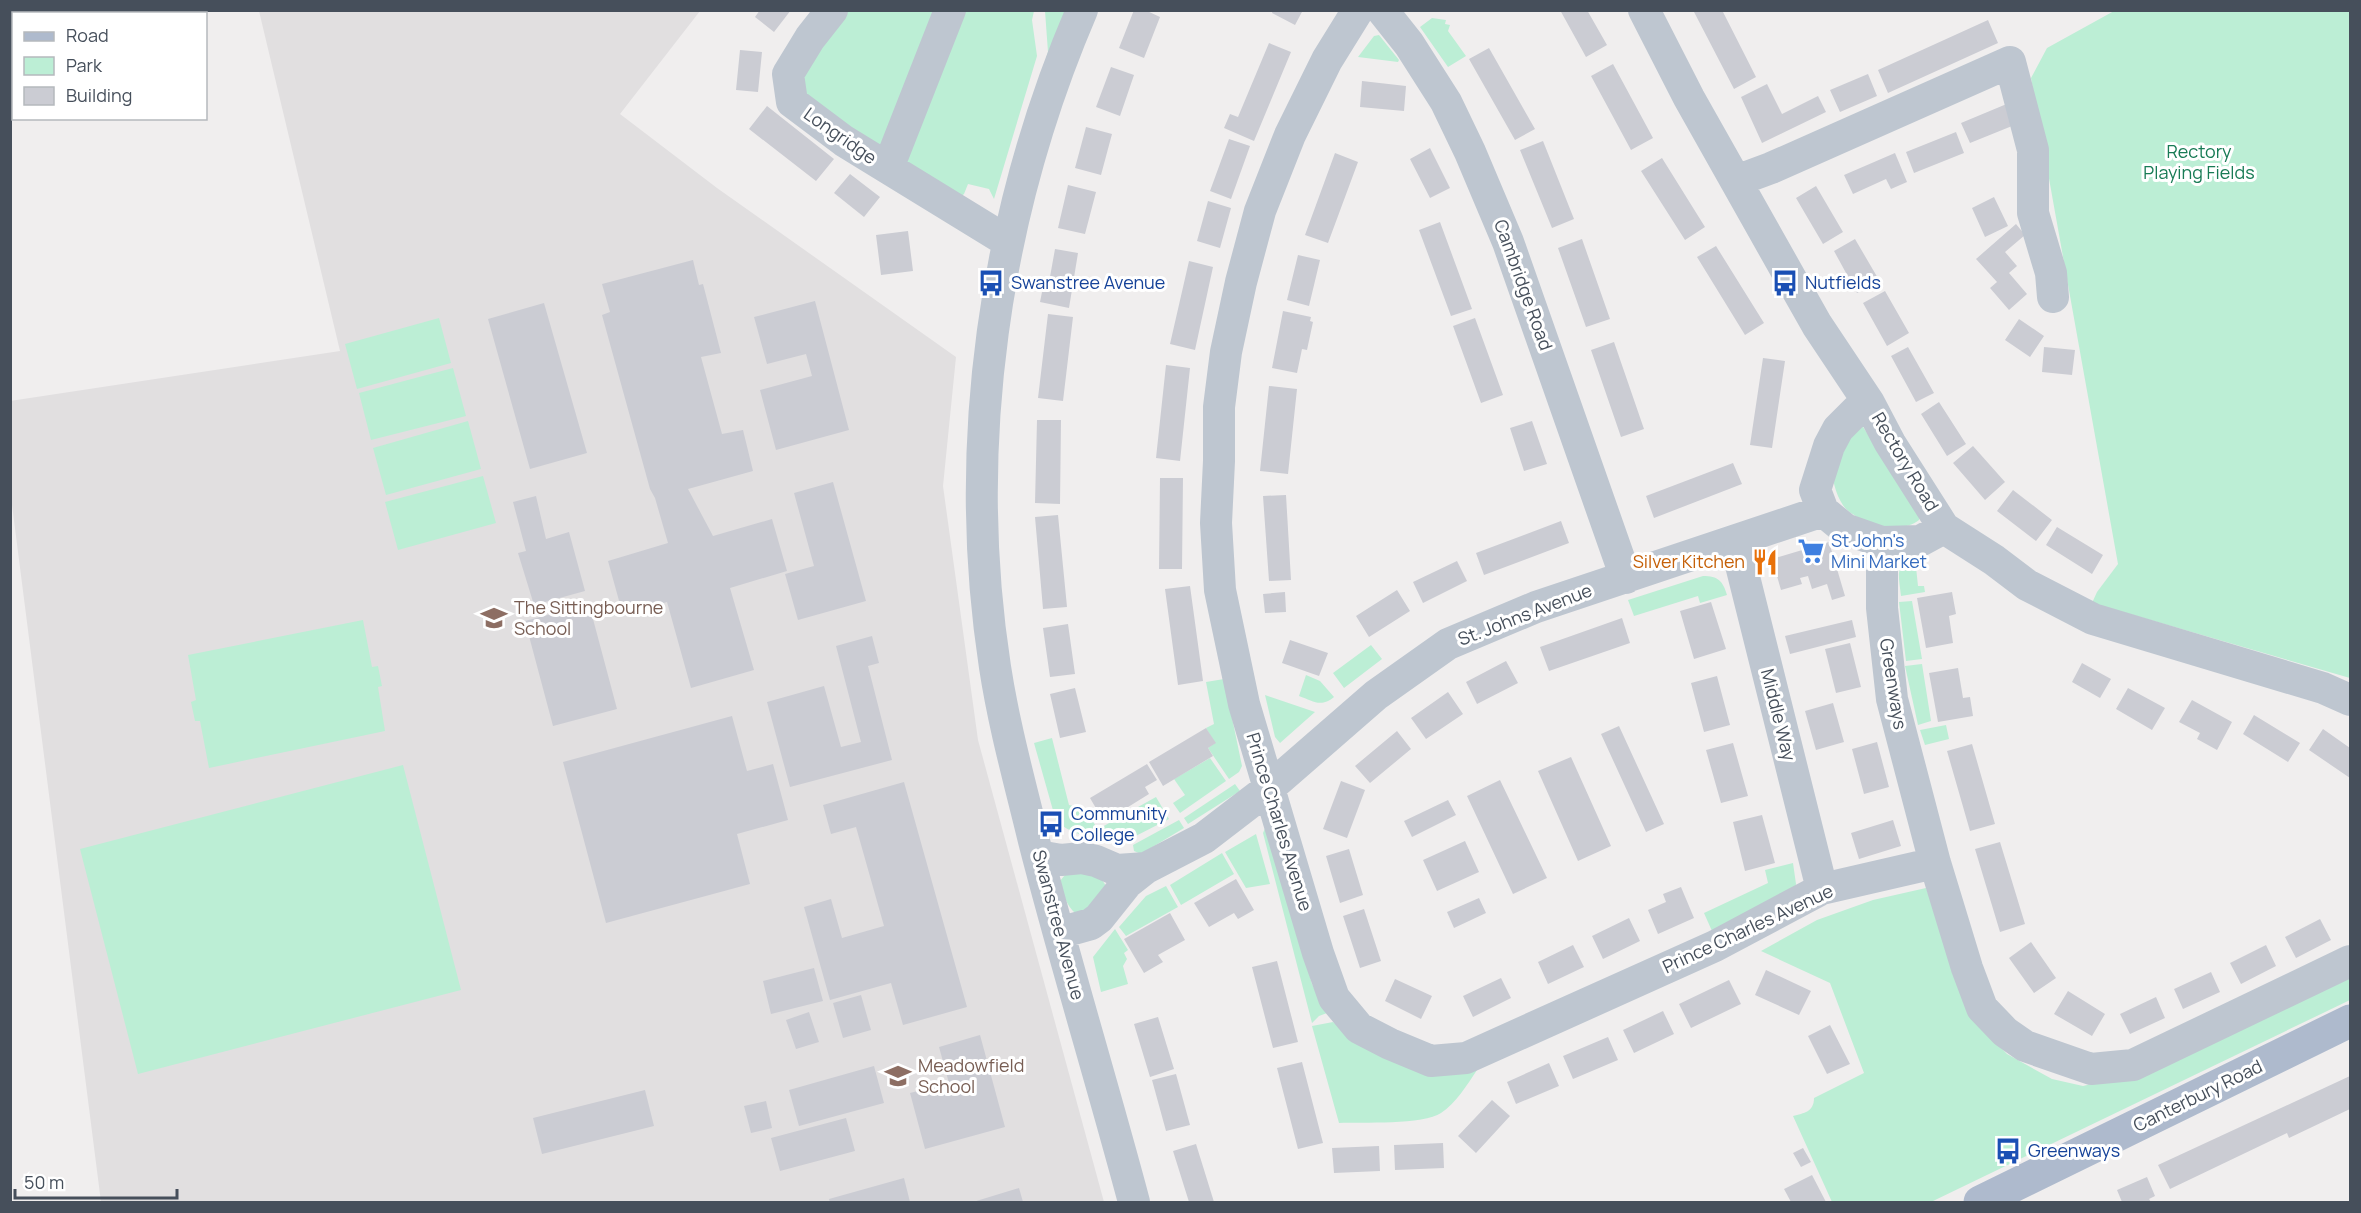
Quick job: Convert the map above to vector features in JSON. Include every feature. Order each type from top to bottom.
[{"type":"main road","name":"Canterbury Road","points":[[1980,1203],[2350,1021]]},
{"type":"street","name":"Longridge","points":[[832,10],[810,38],[788,74],[792,102],[844,141],[1007,242]]},
{"type":"street","name":"Longridge","points":[[888,168],[950,10]]},
{"type":"street","name":"Swanstree Avenue","points":[[1082,10],[1062,57],[1044,109],[1007,242],[986,388],[982,467],[983,542],[995,665],[1007,734],[1038,856],[1134,1203]]},
{"type":"street","name":"Prince Charles Avenue","points":[[1358,10],[1327,60],[1290,135],[1260,211],[1241,282],[1226,352],[1219,407],[1219,461],[1215,523],[1220,590],[1244,704],[1268,789],[1334,998],[1359,1028],[1389,1044],[1431,1061],[1466,1058],[1715,946],[1822,890],[1935,863]]},
{"type":"street","name":"Cambridge Road","points":[[1382,10],[1409,44],[1446,102],[1470,152],[1512,253],[1626,578]]},
{"type":"street","name":"Rectory Road","points":[[1644,10],[1689,98],[1817,325],[1869,403],[1890,443],[1944,528],[1994,560],[2027,585],[2093,620],[2323,688],[2350,700]]},
{"type":"street","points":[[1736,181],[1771,168],[2010,62],[2033,150],[2034,213],[2051,273],[2053,297]]},
{"type":"street","points":[[1869,403],[1857,410],[1838,429],[1829,446],[1815,490],[1822,511],[1845,529],[1882,542],[1920,541],[1944,528]]},
{"type":"street","name":"St. Johns Avenue","points":[[1059,933],[1091,924],[1099,918],[1126,883],[1146,868],[1204,838],[1268,789],[1376,695],[1448,644],[1536,607],[1822,511]]},
{"type":"street","name":"Middle Way","points":[[1735,541],[1822,890]]},
{"type":"street","name":"Greenways","points":[[1882,542],[1882,608],[1892,699],[1935,863],[1967,968],[1982,1008],[2005,1032],[2025,1046],[2091,1069],[2133,1065],[2350,961]]},
{"type":"street","name":"St. Johns Avenue","points":[[1038,856],[1061,860],[1082,858],[1117,870],[1146,868]]},
{"type":"shaded area","name":"The Sittingbourne School","points":[[259,11],[700,11],[620,114],[717,188],[956,357],[943,486],[978,740],[1104,1202],[101,1202],[11,497],[10,401],[340,351]]},
{"type":"green space","points":[[832,11],[1034,11],[1032,20],[1037,56],[994,199],[989,189],[968,184],[964,194],[958,199],[792,102]]},
{"type":"green space","points":[[1045,11],[1068,11],[1003,198],[1048,52]]},
{"type":"green space","name":"Rectory Playing Fields","points":[[2114,11],[2350,11],[2350,678],[2092,603],[2097,592],[2118,564],[2031,78],[2047,48]]},
{"type":"green space","points":[[1432,18],[1446,20],[1445,24],[1450,25],[1448,31],[1466,56],[1448,67],[1420,27]]},
{"type":"green space","points":[[1379,35],[1399,60],[1398,62],[1358,57],[1374,36]]},
{"type":"green space","points":[[439,318],[451,363],[357,389],[345,344]]},
{"type":"green space","points":[[453,368],[466,416],[371,440],[359,393]]},
{"type":"green space","points":[[468,421],[481,469],[386,495],[373,448]]},
{"type":"green space","points":[[1861,424],[1920,511],[1919,520],[1902,527],[1882,526],[1853,514],[1839,499],[1833,479],[1833,461],[1841,446]]},
{"type":"green space","points":[[483,476],[496,523],[398,550],[385,502]]},
{"type":"green space","points":[[1923,559],[1925,566],[1916,567],[1918,586],[1924,586],[1925,592],[1901,596],[1900,570],[1907,564]]},
{"type":"green space","points":[[1703,576],[1719,580],[1727,595],[1700,603],[1698,596],[1634,616],[1628,600]]},
{"type":"green space","points":[[1912,601],[1922,659],[1906,661],[1899,602]]},
{"type":"green space","points":[[363,620],[372,667],[378,666],[382,686],[378,687],[385,731],[209,768],[200,721],[195,721],[191,702],[196,700],[188,655]]},
{"type":"green space","points":[[1371,645],[1382,659],[1344,688],[1333,673]]},
{"type":"green space","points":[[1922,664],[1931,721],[1918,725],[1905,666]]},
{"type":"green space","points":[[1306,675],[1320,681],[1334,697],[1321,703],[1299,696]]},
{"type":"green space","points":[[1224,679],[1242,766],[1239,772],[1229,779],[1208,748],[1215,743],[1206,728],[1214,724],[1206,682]]},
{"type":"green space","points":[[1265,695],[1315,712],[1280,743],[1275,737]]},
{"type":"green space","points":[[1946,725],[1949,739],[1925,745],[1920,730]]},
{"type":"green space","points":[[1052,738],[1069,805],[1077,807],[1087,823],[1092,820],[1105,841],[1073,832],[1056,821],[1034,743]]},
{"type":"green space","points":[[1210,758],[1226,781],[1180,813],[1173,803],[1185,795],[1174,779]]},
{"type":"green space","points":[[403,765],[461,990],[138,1074],[80,849]]},
{"type":"green space","points":[[1235,784],[1240,791],[1188,824],[1184,818]]},
{"type":"green space","points":[[1156,797],[1169,819],[1124,842],[1110,843],[1102,827]]},
{"type":"green space","points":[[1179,820],[1184,828],[1141,854],[1134,851],[1133,845]]},
{"type":"green space","points":[[1266,826],[1312,984],[1327,1013],[1319,1016],[1312,1023],[1263,833]]},
{"type":"green space","points":[[1256,834],[1270,884],[1246,888],[1225,852]]},
{"type":"green space","points":[[1222,853],[1234,874],[1181,905],[1170,885]]},
{"type":"green space","points":[[1793,863],[1795,889],[1712,931],[1704,913],[1768,883],[1765,870]]},
{"type":"green space","points":[[1069,870],[1096,870],[1106,886],[1103,902],[1076,914],[1067,903],[1060,881]]},
{"type":"green space","points":[[1166,886],[1178,907],[1126,936],[1119,927],[1146,896]]},
{"type":"green space","points":[[1926,888],[1980,1026],[2007,1054],[2052,1079],[2083,1086],[2141,1072],[2350,968],[2350,1000],[1931,1202],[1832,1202],[1793,1116],[1810,1109],[1814,1098],[1864,1073],[1830,983],[1761,951],[1817,920],[1873,900]]},
{"type":"green space","points":[[1115,929],[1128,950],[1124,953],[1127,959],[1123,966],[1128,984],[1101,992],[1093,957]]},
{"type":"green space","points":[[1333,1022],[1367,1048],[1477,1070],[1452,1104],[1433,1117],[1376,1123],[1339,1123],[1312,1026]]},
{"type":"building","points":[[760,10],[791,10],[774,32],[755,17]]},
{"type":"building","points":[[1134,10],[1145,10],[1160,17],[1144,58],[1119,48]]},
{"type":"building","points":[[1273,10],[1303,10],[1295,25],[1272,13]]},
{"type":"building","points":[[1560,10],[1587,10],[1607,45],[1586,57]]},
{"type":"building","points":[[1693,10],[1722,10],[1756,77],[1734,89]]},
{"type":"building","points":[[1988,20],[1998,43],[1888,93],[1878,70]]},
{"type":"building","points":[[1269,43],[1291,52],[1254,141],[1224,128],[1230,114],[1238,117]]},
{"type":"building","points":[[1489,48],[1535,129],[1515,140],[1469,59]]},
{"type":"building","points":[[740,50],[762,52],[758,92],[736,90]]},
{"type":"building","points":[[1613,64],[1653,138],[1631,150],[1591,76]]},
{"type":"building","points":[[1111,67],[1134,75],[1120,116],[1096,107]]},
{"type":"building","points":[[1868,74],[1877,96],[1840,112],[1830,90]]},
{"type":"building","points":[[1362,81],[1406,86],[1404,111],[1360,107]]},
{"type":"building","points":[[1767,84],[1782,114],[1818,96],[1826,112],[1762,143],[1741,97]]},
{"type":"building","points":[[2009,103],[2017,124],[1970,143],[1961,123]]},
{"type":"building","points":[[767,106],[834,159],[816,181],[749,129]]},
{"type":"building","points":[[1086,127],[1112,134],[1101,175],[1075,168]]},
{"type":"building","points":[[1956,132],[1964,153],[1914,173],[1906,152]]},
{"type":"building","points":[[1229,139],[1250,146],[1231,199],[1210,191]]},
{"type":"building","points":[[1543,141],[1574,219],[1552,228],[1520,150]]},
{"type":"building","points":[[1430,148],[1450,188],[1430,198],[1410,159]]},
{"type":"building","points":[[1335,153],[1358,162],[1328,243],[1305,235]]},
{"type":"building","points":[[1895,153],[1907,182],[1891,189],[1886,179],[1853,194],[1844,175]]},
{"type":"building","points":[[1662,158],[1705,227],[1685,240],[1641,171]]},
{"type":"building","points":[[850,174],[880,197],[864,217],[834,193]]},
{"type":"building","points":[[1068,185],[1096,192],[1085,234],[1058,228]]},
{"type":"building","points":[[1816,186],[1843,232],[1823,244],[1796,198]]},
{"type":"building","points":[[1994,197],[2008,226],[1985,237],[1972,208]]},
{"type":"building","points":[[1208,201],[1231,208],[1220,248],[1197,241]]},
{"type":"building","points":[[1440,222],[1472,309],[1451,316],[1419,230]]},
{"type":"building","points":[[2016,224],[2025,235],[2005,252],[2017,266],[2009,273],[2027,294],[2009,310],[1990,288],[1997,282],[1976,259]]},
{"type":"building","points":[[908,231],[913,271],[881,275],[876,235]]},
{"type":"building","points":[[1582,239],[1610,319],[1586,327],[1558,248]]},
{"type":"building","points":[[1855,239],[1879,280],[1857,293],[1834,251]]},
{"type":"building","points":[[1716,246],[1764,323],[1745,335],[1697,257]]},
{"type":"building","points":[[1055,249],[1078,253],[1069,308],[1040,302],[1043,287],[1048,288]]},
{"type":"building","points":[[1298,255],[1320,260],[1309,306],[1287,300]]},
{"type":"building","points":[[693,260],[699,285],[703,284],[721,353],[701,357],[722,434],[743,430],[753,471],[688,489],[713,536],[772,519],[787,571],[730,588],[754,670],[691,688],[667,602],[623,615],[608,561],[668,543],[655,498],[650,489],[602,315],[610,312],[602,284]]},
{"type":"building","points":[[1189,261],[1213,267],[1195,350],[1170,344]]},
{"type":"building","points":[[1885,291],[1909,333],[1887,346],[1863,303]]},
{"type":"building","points":[[815,301],[849,430],[776,450],[760,390],[812,376],[806,354],[767,364],[754,317]]},
{"type":"building","points":[[544,303],[587,453],[530,469],[488,319]]},
{"type":"building","points":[[1283,311],[1311,317],[1310,321],[1313,322],[1307,350],[1302,349],[1297,373],[1272,368]]},
{"type":"building","points":[[1048,314],[1073,317],[1063,401],[1038,398]]},
{"type":"building","points":[[1475,318],[1503,395],[1481,403],[1453,326]]},
{"type":"building","points":[[2019,319],[2044,336],[2030,357],[2005,340]]},
{"type":"building","points":[[1614,342],[1644,429],[1621,437],[1591,350]]},
{"type":"building","points":[[1908,347],[1934,393],[1916,402],[1891,356]]},
{"type":"building","points":[[2044,347],[2075,350],[2072,375],[2042,372]]},
{"type":"building","points":[[1763,358],[1785,361],[1772,448],[1750,445]]},
{"type":"building","points":[[1166,365],[1190,368],[1180,461],[1156,458]]},
{"type":"building","points":[[1269,386],[1297,389],[1288,474],[1260,471]]},
{"type":"building","points":[[1939,402],[1966,444],[1947,456],[1921,414]]},
{"type":"building","points":[[1037,420],[1061,420],[1060,504],[1035,503]]},
{"type":"building","points":[[1532,421],[1547,464],[1524,471],[1510,428]]},
{"type":"building","points":[[1973,446],[2005,482],[1985,500],[1953,463]]},
{"type":"building","points":[[1733,463],[1742,484],[1654,518],[1646,496]]},
{"type":"building","points":[[1160,478],[1183,478],[1182,569],[1159,569]]},
{"type":"building","points":[[833,482],[866,601],[798,620],[785,574],[814,566],[794,493]]},
{"type":"building","points":[[2013,490],[2052,520],[2036,541],[1997,511]]},
{"type":"building","points":[[1286,495],[1291,580],[1269,581],[1263,496]]},
{"type":"building","points":[[536,496],[546,539],[569,532],[585,591],[534,605],[518,553],[526,551],[513,502]]},
{"type":"building","points":[[1058,515],[1067,607],[1043,609],[1035,517]]},
{"type":"building","points":[[1561,521],[1569,543],[1484,575],[1476,553]]},
{"type":"building","points":[[2057,527],[2103,555],[2092,574],[2046,545]]},
{"type":"building","points":[[1829,542],[1845,596],[1832,600],[1827,584],[1812,589],[1808,576],[1800,578],[1802,584],[1781,590],[1772,559]]},
{"type":"building","points":[[1457,561],[1467,581],[1423,603],[1413,582]]},
{"type":"building","points":[[1190,586],[1203,681],[1178,685],[1165,589]]},
{"type":"building","points":[[1397,590],[1410,611],[1369,637],[1356,616]]},
{"type":"building","points":[[1285,592],[1286,612],[1265,613],[1263,594]]},
{"type":"building","points":[[1952,592],[1956,614],[1949,616],[1953,643],[1926,648],[1917,598]]},
{"type":"building","points":[[1711,602],[1726,649],[1694,659],[1680,611]]},
{"type":"building","points":[[589,604],[617,709],[553,726],[525,621]]},
{"type":"building","points":[[1622,618],[1630,643],[1549,671],[1540,647]]},
{"type":"building","points":[[1852,620],[1856,637],[1790,654],[1785,636]]},
{"type":"building","points":[[1068,624],[1075,674],[1050,677],[1043,628]]},
{"type":"building","points":[[872,636],[879,663],[868,666],[892,760],[790,787],[767,702],[824,686],[841,747],[861,742],[836,646]]},
{"type":"building","points":[[1290,640],[1328,653],[1319,676],[1282,663]]},
{"type":"building","points":[[1850,643],[1861,687],[1836,693],[1825,649]]},
{"type":"building","points":[[1506,661],[1518,683],[1477,704],[1466,682]]},
{"type":"building","points":[[2082,663],[2111,679],[2100,698],[2072,682]]},
{"type":"building","points":[[1958,668],[1963,698],[1970,697],[1973,716],[1938,722],[1929,673]]},
{"type":"building","points":[[1717,676],[1730,725],[1704,732],[1691,683]]},
{"type":"building","points":[[1075,688],[1086,732],[1060,738],[1050,694]]},
{"type":"building","points":[[2128,688],[2165,708],[2152,730],[2116,709]]},
{"type":"building","points":[[1448,692],[1463,714],[1426,739],[1411,718]]},
{"type":"building","points":[[2192,700],[2232,722],[2217,750],[2197,739],[2200,733],[2179,722]]},
{"type":"building","points":[[1833,703],[1844,742],[1816,750],[1805,711]]},
{"type":"building","points":[[2254,715],[2300,743],[2288,762],[2243,734]]},
{"type":"building","points":[[732,716],[747,771],[773,764],[788,820],[737,834],[750,884],[606,923],[563,762]]},
{"type":"building","points":[[1619,726],[1664,824],[1646,832],[1601,734]]},
{"type":"building","points":[[1206,728],[1216,743],[1208,748],[1213,756],[1163,786],[1149,762]]},
{"type":"building","points":[[2323,729],[2350,748],[2350,778],[2309,750]]},
{"type":"building","points":[[1397,731],[1411,749],[1370,783],[1355,766]]},
{"type":"building","points":[[1877,742],[1889,787],[1864,794],[1852,749]]},
{"type":"building","points":[[1733,743],[1748,796],[1721,803],[1706,750]]},
{"type":"building","points":[[1972,744],[1995,824],[1970,831],[1947,751]]},
{"type":"building","points":[[1571,757],[1611,846],[1578,861],[1538,771]]},
{"type":"building","points":[[1147,764],[1157,780],[1145,787],[1149,794],[1104,822],[1090,798]]},
{"type":"building","points":[[1500,780],[1547,878],[1513,894],[1467,796]]},
{"type":"building","points":[[1341,781],[1365,790],[1347,838],[1323,829]]},
{"type":"building","points":[[904,782],[967,1007],[903,1025],[891,983],[830,1000],[804,907],[831,899],[842,938],[884,926],[856,827],[831,834],[823,805]]},
{"type":"building","points":[[1448,800],[1456,815],[1412,837],[1404,821]]},
{"type":"building","points":[[1762,815],[1775,863],[1745,871],[1733,822]]},
{"type":"building","points":[[1893,820],[1901,846],[1859,859],[1851,833]]},
{"type":"building","points":[[1465,841],[1479,872],[1437,891],[1423,860]]},
{"type":"building","points":[[2000,842],[2025,924],[2000,932],[1975,849]]},
{"type":"building","points":[[1349,849],[1363,895],[1340,903],[1326,856]]},
{"type":"building","points":[[1236,879],[1254,910],[1238,919],[1234,913],[1209,927],[1194,903]]},
{"type":"building","points":[[1681,887],[1694,918],[1658,934],[1648,910],[1666,902],[1663,894]]},
{"type":"building","points":[[1479,898],[1486,913],[1454,928],[1447,912]]},
{"type":"building","points":[[1364,909],[1381,961],[1360,968],[1343,916]]},
{"type":"building","points":[[1170,913],[1185,940],[1158,955],[1163,962],[1144,973],[1124,939]]},
{"type":"building","points":[[1629,918],[1640,941],[1603,959],[1592,936]]},
{"type":"building","points":[[2320,919],[2331,940],[2296,958],[2285,937]]},
{"type":"building","points":[[2031,942],[2056,978],[2034,993],[2009,958]]},
{"type":"building","points":[[1573,945],[1584,967],[1548,984],[1538,962]]},
{"type":"building","points":[[2266,945],[2276,966],[2241,984],[2230,963]]},
{"type":"building","points":[[1277,961],[1298,1042],[1273,1048],[1252,967]]},
{"type":"building","points":[[814,968],[823,1001],[771,1014],[763,981]]},
{"type":"building","points":[[1766,970],[1811,991],[1799,1015],[1755,995]]},
{"type":"building","points":[[2211,972],[2220,992],[2183,1009],[2174,989]]},
{"type":"building","points":[[1501,978],[1511,998],[1473,1017],[1463,996]]},
{"type":"building","points":[[1395,979],[1432,996],[1421,1019],[1385,1001]]},
{"type":"building","points":[[1729,980],[1741,1004],[1691,1028],[1679,1004]]},
{"type":"building","points":[[2068,991],[2105,1014],[2092,1036],[2054,1014]]},
{"type":"building","points":[[861,995],[871,1030],[843,1038],[833,1003]]},
{"type":"building","points":[[2156,997],[2165,1018],[2130,1034],[2120,1014]]},
{"type":"building","points":[[1663,1011],[1674,1034],[1634,1053],[1623,1030]]},
{"type":"building","points":[[809,1012],[819,1042],[796,1049],[786,1020]]},
{"type":"building","points":[[1158,1017],[1174,1069],[1150,1077],[1134,1024]]},
{"type":"building","points":[[1830,1025],[1850,1064],[1827,1074],[1808,1036]]},
{"type":"building","points":[[980,1035],[1005,1127],[925,1149],[910,1093],[949,1083],[939,1047]]},
{"type":"building","points":[[1608,1037],[1618,1060],[1573,1079],[1563,1056]]},
{"type":"building","points":[[1302,1062],[1323,1143],[1298,1149],[1277,1068]]},
{"type":"building","points":[[1549,1063],[1559,1086],[1516,1104],[1507,1082]]},
{"type":"building","points":[[874,1066],[884,1103],[799,1126],[789,1090]]},
{"type":"building","points":[[1176,1074],[1190,1125],[1166,1131],[1152,1080]]},
{"type":"building","points":[[2350,1076],[2350,1109],[2289,1138],[2287,1133],[2170,1189],[2158,1165]]},
{"type":"building","points":[[645,1090],[654,1126],[542,1154],[533,1118]]},
{"type":"building","points":[[1492,1100],[1510,1116],[1476,1153],[1458,1136]]},
{"type":"building","points":[[766,1101],[772,1128],[751,1133],[744,1106]]},
{"type":"building","points":[[846,1118],[855,1151],[780,1171],[771,1138]]},
{"type":"building","points":[[1443,1143],[1444,1168],[1395,1170],[1394,1145]]},
{"type":"building","points":[[1196,1144],[1214,1202],[1189,1202],[1173,1151]]},
{"type":"building","points":[[1379,1146],[1380,1171],[1334,1173],[1332,1148]]},
{"type":"building","points":[[1803,1148],[1811,1162],[1801,1167],[1793,1153]]},
{"type":"building","points":[[1812,1175],[1826,1202],[1791,1202],[1784,1189]]},
{"type":"building","points":[[2147,1177],[2155,1196],[2149,1199],[2151,1202],[2122,1202],[2117,1190]]},
{"type":"building","points":[[904,1178],[910,1202],[830,1202],[829,1199]]},
{"type":"building","points":[[1019,1188],[1023,1202],[973,1202]]},
{"type":"place","name":"Swanstree Avenue","points":[[991,283]]},
{"type":"place","name":"Nutfields","points":[[1785,283]]},
{"type":"place","name":"St John's Mini Market","points":[[1811,551]]},
{"type":"place","name":"Silver Kitchen","points":[[1765,562]]},
{"type":"place","name":"The Sittingbourne School","points":[[494,618]]},
{"type":"place","name":"Community College","points":[[1051,824]]},
{"type":"place","name":"Meadowfield School","points":[[898,1076]]},
{"type":"place","name":"Greenways","points":[[2008,1151]]}]
